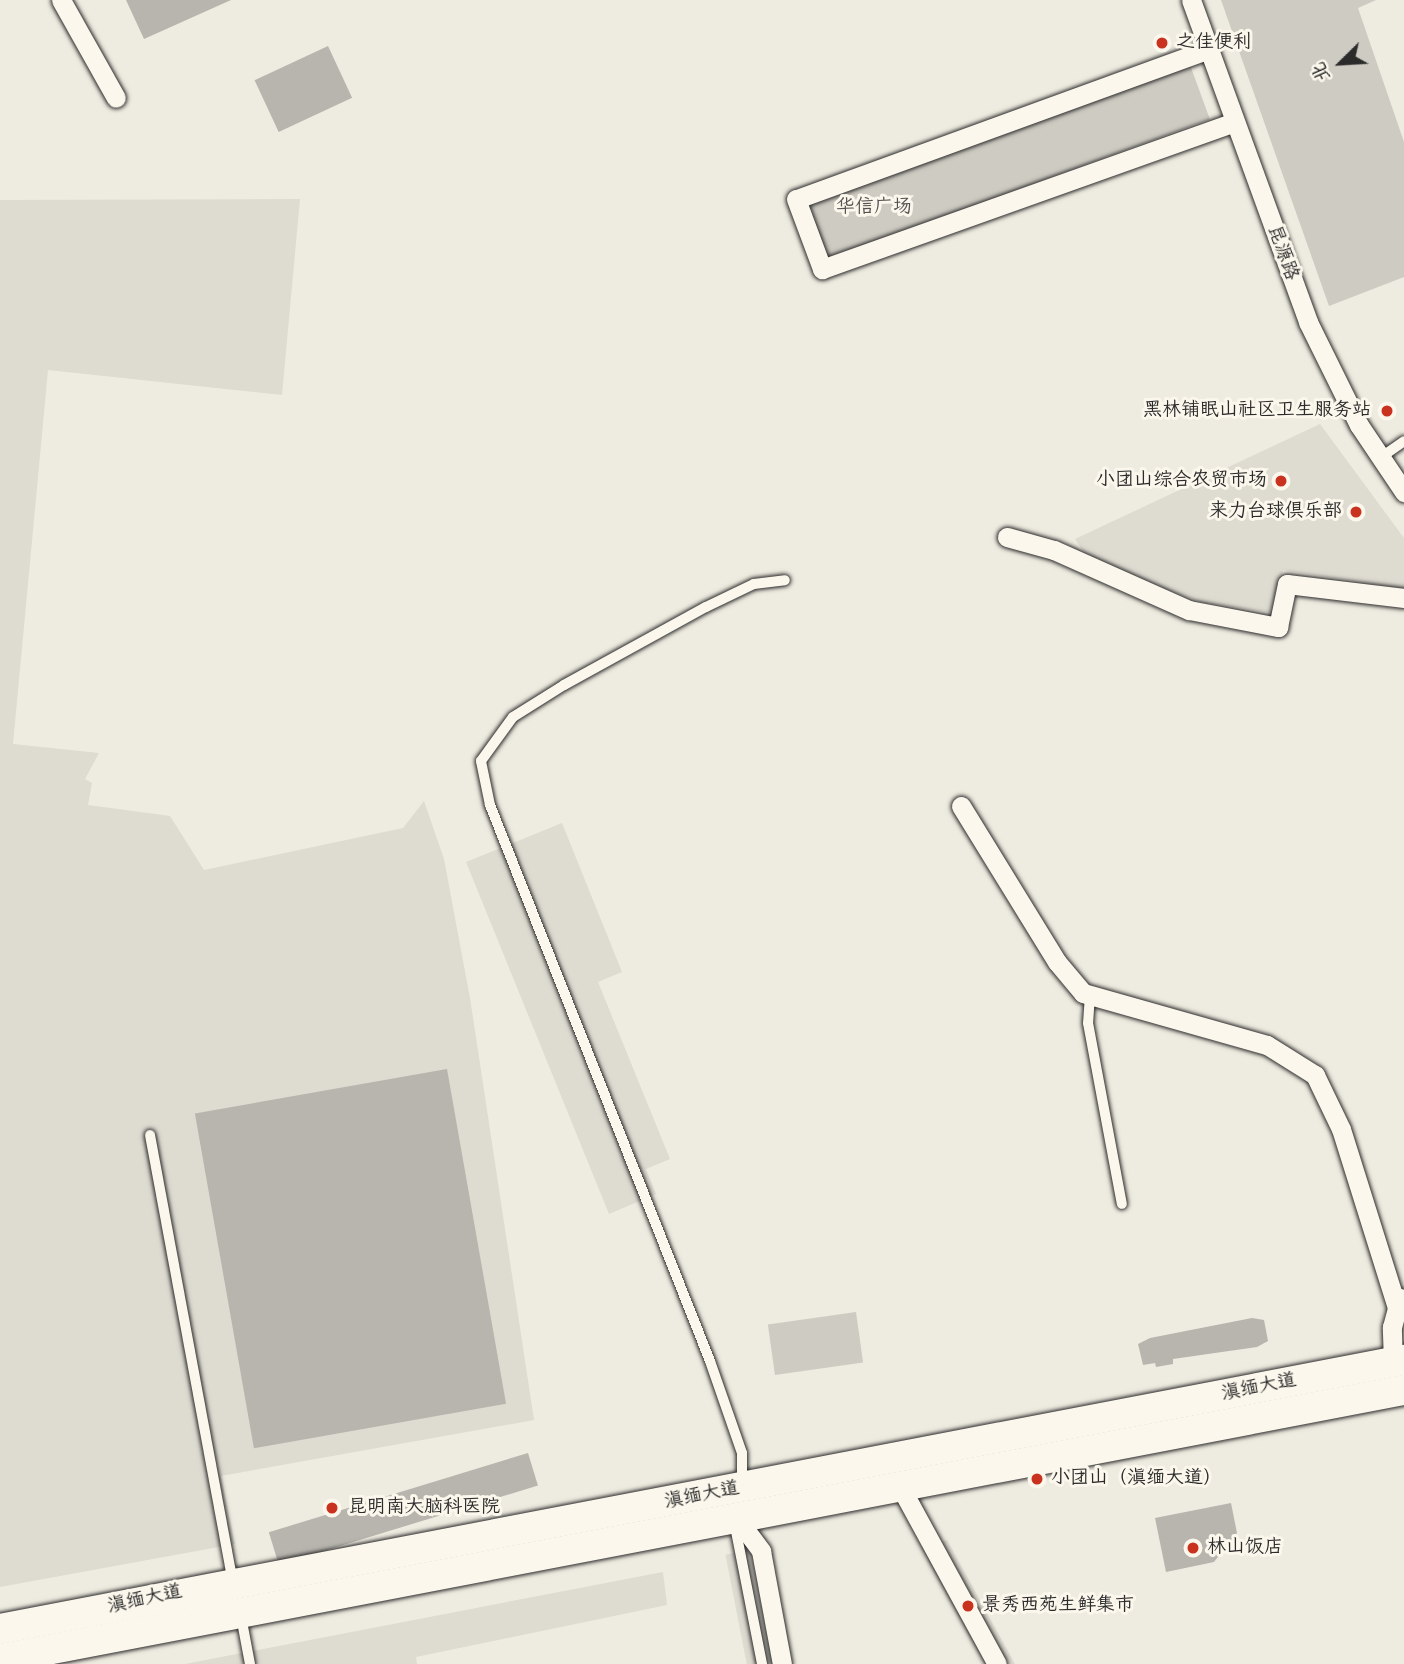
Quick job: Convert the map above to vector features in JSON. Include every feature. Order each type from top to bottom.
[{"type":"main road","name":"滇缅大道","points":[[0,1629],[233,1581],[743,1489],[1398,1361]]},
{"type":"main road","name":"滇缅大道","points":[[0,1659],[1404,1390]]},
{"type":"street","points":[[61,0],[116,98]]},
{"type":"street","name":"昆源路","points":[[1191,0],[1308,322],[1380,458],[1404,492]]},
{"type":"street","points":[[1209,49],[796,199],[822,269],[1235,122]]},
{"type":"street","points":[[1007,537],[1054,550],[1189,610],[1278,627],[1287,584],[1404,598]]},
{"type":"street","points":[[961,806],[1072,984],[1090,995],[1267,1045],[1315,1076],[1341,1129],[1397,1308],[1398,1361]]},
{"type":"street","points":[[1397,1308],[1404,1287]]},
{"type":"street","points":[[901,1488],[997,1664]]},
{"type":"street","points":[[736,1520],[761,1550],[782,1664]]},
{"type":"lane","points":[[1380,458],[1404,440]]},
{"type":"lane","points":[[743,1489],[742,1453],[710,1362],[489,805],[481,761],[513,717],[564,685],[706,607],[754,584],[785,580]]},
{"type":"lane","points":[[1090,995],[1088,1023],[1122,1203]]},
{"type":"lane","points":[[150,1135],[250,1664]]},
{"type":"lane","points":[[736,1520],[762,1664]]},
{"type":"shaded area","points":[[300,199],[282,395],[48,370],[13,744],[99,753],[85,779],[92,783],[88,805],[170,816],[204,870],[403,828],[424,801],[444,859],[470,998],[534,1420],[221,1476],[235,1544],[0,1587],[0,200]]},
{"type":"shaded area","name":"小团山综合农贸市场","points":[[1320,424],[1404,538],[1404,589],[1283,570],[1273,613],[1201,602],[1090,562],[1075,539]]},
{"type":"shaded area","points":[[562,823],[622,972],[598,982],[670,1159],[646,1169],[656,1194],[609,1214],[466,862]]},
{"type":"shaded area","name":"景秀西苑生鲜集市","points":[[947,1540],[1015,1664],[985,1664],[921,1547]]},
{"type":"shaded area","points":[[750,1550],[772,1664],[747,1664],[725,1555]]},
{"type":"shaded area","points":[[663,1572],[667,1605],[416,1657],[417,1664],[185,1664]]},
{"type":"green space","points":[[1221,0],[1376,0],[1358,8],[1404,142],[1404,277],[1329,306]]},
{"type":"green space","name":"华信广场","points":[[1189,62],[1210,119],[827,259],[807,201]]},
{"type":"green space","points":[[856,1312],[863,1363],[775,1375],[768,1324]]},
{"type":"building","points":[[126,0],[231,0],[144,39]]},
{"type":"building","points":[[328,46],[352,98],[279,132],[255,80]]},
{"type":"building","points":[[447,1069],[506,1404],[254,1448],[195,1113]]},
{"type":"building","points":[[1252,1318],[1264,1320],[1268,1341],[1257,1347],[1173,1359],[1173,1364],[1156,1367],[1155,1363],[1143,1365],[1138,1344],[1150,1338]]},
{"type":"building","points":[[528,1453],[538,1486],[279,1565],[269,1532]]},
{"type":"building","name":"林山饭店","points":[[1231,1503],[1237,1533],[1214,1562],[1166,1572],[1155,1518]]},
{"type":"place","name":"之佳便利","points":[[1162,43]]},
{"type":"place","name":"黑林铺眠山社区卫生服务站","points":[[1387,411]]},
{"type":"place","name":"小团山综合农贸市场","points":[[1281,481]]},
{"type":"place","name":"来力台球俱乐部","points":[[1356,512]]},
{"type":"place","name":"小团山（滇缅大道）","points":[[1037,1479]]},
{"type":"place","name":"昆明南大脑科医院","points":[[332,1508]]},
{"type":"place","name":"林山饭店","points":[[1193,1548]]},
{"type":"place","name":"景秀西苑生鲜集市","points":[[968,1606]]}]
